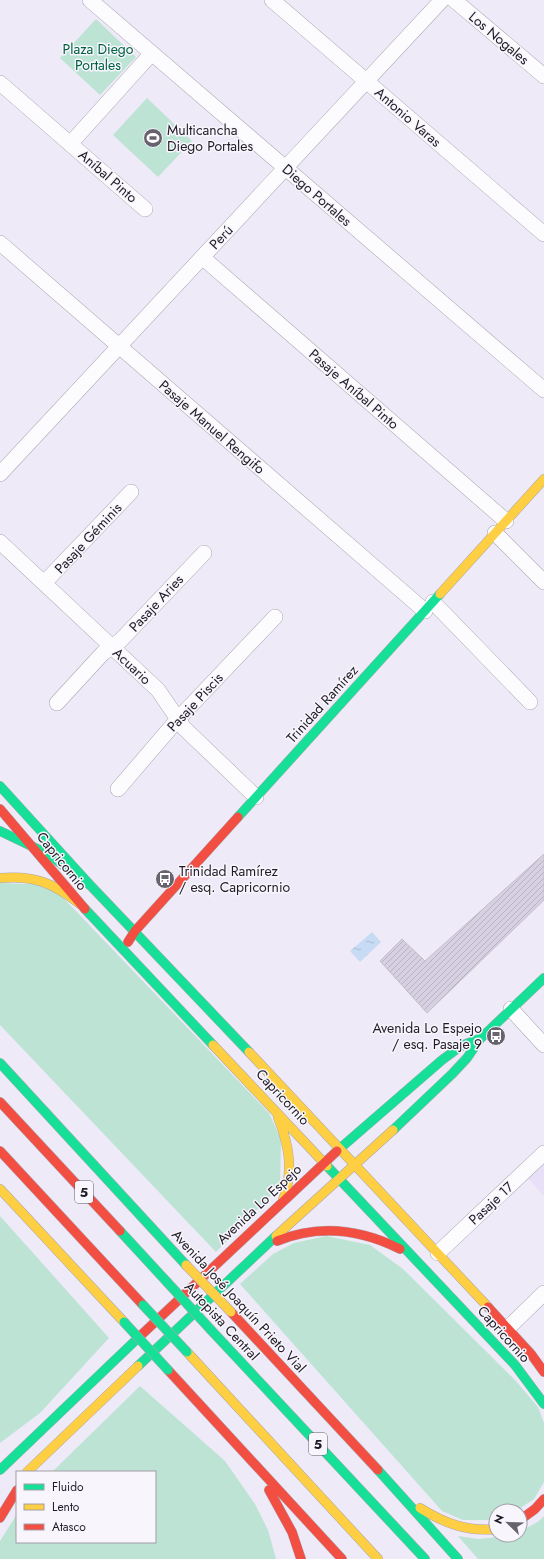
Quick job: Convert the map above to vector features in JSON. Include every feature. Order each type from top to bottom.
[{"type":"main road","name":"Trinidad Ramírez","points":[[124,950],[135,931],[544,479]]},
{"type":"main road","name":"Capricornio","points":[[0,786],[91,886],[438,1253],[531,1354],[544,1372]]},
{"type":"main road","name":"Capricornio","points":[[0,809],[80,904],[515,1365],[544,1404]]},
{"type":"main road","points":[[0,831],[30,843],[63,862],[91,886]]},
{"type":"main road","points":[[0,878],[19,875],[31,877],[57,888],[80,904]]},
{"type":"main road","name":"Avenida Lo Espejo","points":[[30,1470],[265,1246],[341,1179],[461,1066],[480,1039],[544,978]]},
{"type":"main road","name":"Avenida Lo Espejo","points":[[0,1470],[283,1200],[340,1148],[442,1060],[461,1046],[480,1039]]},
{"type":"main road","name":"Avenida José Joaquín Prieto Vial","points":[[0,1063],[401,1495],[458,1559]]},
{"type":"main road","name":"Autopista Central","points":[[0,1102],[425,1559]]},
{"type":"main road","points":[[274,1108],[288,1141],[290,1154],[289,1180],[283,1200]]},
{"type":"main road","name":"5","points":[[0,1151],[378,1559]]},
{"type":"main road","points":[[0,1189],[342,1559]]},
{"type":"main road","points":[[0,1201],[26,1217]]},
{"type":"main road","points":[[265,1246],[299,1233],[335,1230],[352,1231],[376,1238],[413,1256]]},
{"type":"main road","points":[[531,1354],[544,1366]]},
{"type":"main road","points":[[246,1454],[266,1484],[286,1522],[298,1549],[300,1559]]},
{"type":"main road","points":[[0,1465],[13,1457]]},
{"type":"main road","points":[[6,1491],[16,1482]]},
{"type":"main road","points":[[0,1518],[16,1492]]},
{"type":"main road","points":[[401,1495],[451,1525],[476,1531],[488,1530]]},
{"type":"main road","points":[[528,1514],[536,1509],[544,1499]]},
{"type":"street","name":"Diego Portales","points":[[90,0],[544,390]]},
{"type":"street","name":"Antonio Varas","points":[[272,0],[544,234]]},
{"type":"street","name":"Perú","points":[[0,474],[442,0]]},
{"type":"street","name":"Los Nogales","points":[[454,0],[544,76]]},
{"type":"street","name":"Aníbal Pinto","points":[[70,144],[152,53]]},
{"type":"street","name":"Aníbal Pinto","points":[[0,83],[145,209]]},
{"type":"street","name":"Pasaje Manuel Rengifo","points":[[0,243],[119,346],[429,606],[530,702]]},
{"type":"street","name":"Pasaje Aníbal Pinto","points":[[202,257],[506,521]]},
{"type":"street","name":"Pasaje Géminis","points":[[44,583],[131,492]]},
{"type":"street","points":[[495,533],[544,582]]},
{"type":"street","name":"Acuario","points":[[0,542],[158,690],[178,720],[191,735],[256,797]]},
{"type":"street","name":"Pasaje Aries","points":[[57,703],[103,653],[120,641],[204,553]]},
{"type":"street","name":"Pasaje Piscis","points":[[118,789],[178,720],[274,617]]},
{"type":"street","points":[[511,1009],[544,1045]]},
{"type":"street","name":"Pasaje 17","points":[[438,1253],[544,1153]]},
{"type":"street","points":[[507,1329],[544,1293]]},
{"type":"shaded area","points":[[544,1161],[544,1196],[527,1177]]},
{"type":"green space","name":"Plaza Diego Portales","points":[[96,19],[136,57],[100,95],[60,58]]},
{"type":"green space","name":"Multicancha Diego Portales","points":[[147,98],[192,141],[158,177],[113,135]]},
{"type":"green space","points":[[0,883],[51,885],[269,1113],[281,1139],[280,1186],[216,1252],[0,1025]]},
{"type":"green space","points":[[0,1216],[109,1338],[40,1413],[0,1443]]},
{"type":"green space","points":[[326,1236],[370,1245],[403,1269],[515,1380],[538,1407],[544,1423],[544,1482],[534,1499],[528,1503],[488,1503],[488,1520],[463,1520],[442,1511],[240,1284],[273,1254],[294,1243]]},
{"type":"green space","points":[[140,1386],[225,1461],[255,1504],[268,1530],[276,1559],[0,1559],[0,1541],[16,1516],[16,1543],[156,1543],[156,1471],[53,1471]]},
{"type":"green space","points":[[544,1516],[544,1559],[478,1559],[458,1536],[478,1539],[488,1538],[488,1543],[528,1543],[528,1527]]},
{"type":"water","points":[[372,932],[381,942],[360,962],[350,951]]},
{"type":"building","points":[[544,854],[544,900],[427,1013],[380,961],[402,939],[425,961]]},
{"type":"traffic: fast","points":[[238,817],[440,594]]},
{"type":"traffic: fast","points":[[0,786],[91,886],[249,1052]]},
{"type":"traffic: fast","points":[[0,831],[48,854],[91,886]]},
{"type":"traffic: fast","points":[[85,909],[213,1045]]},
{"type":"traffic: fast","points":[[393,1130],[453,1073],[467,1058],[480,1039],[544,978]]},
{"type":"traffic: fast","points":[[337,1151],[442,1060],[461,1046],[479,1039]]},
{"type":"traffic: fast","points":[[0,1063],[186,1265]]},
{"type":"traffic: fast","points":[[327,1166],[515,1365],[544,1404]]},
{"type":"traffic: fast","points":[[120,1231],[167,1282]]},
{"type":"traffic: fast","points":[[138,1366],[276,1236]]},
{"type":"traffic: fast","points":[[167,1282],[211,1330]]},
{"type":"traffic: fast","points":[[143,1305],[187,1352]]},
{"type":"traffic: fast","points":[[124,1322],[168,1370]]},
{"type":"traffic: fast","points":[[211,1330],[425,1559]]},
{"type":"traffic: fast","points":[[0,1470],[138,1338]]},
{"type":"traffic: fast","points":[[378,1470],[458,1559]]},
{"type":"traffic: slow","points":[[440,594],[544,479]]},
{"type":"traffic: slow","points":[[0,878],[12,877],[34,879],[52,886],[80,904]]},
{"type":"traffic: slow","points":[[213,1045],[327,1166]]},
{"type":"traffic: slow","points":[[249,1052],[488,1307]]},
{"type":"traffic: slow","points":[[278,1117],[285,1138],[289,1158],[288,1179],[283,1200]]},
{"type":"traffic: slow","points":[[276,1236],[393,1130]]},
{"type":"traffic: slow","points":[[0,1189],[124,1322]]},
{"type":"traffic: slow","points":[[186,1265],[231,1312]]},
{"type":"traffic: slow","points":[[187,1352],[378,1559]]},
{"type":"traffic: slow","points":[[28,1471],[138,1366]]},
{"type":"traffic: slow","points":[[420,1508],[438,1518],[456,1525],[466,1528],[488,1530]]},
{"type":"traffic: jam","points":[[0,809],[85,909]]},
{"type":"traffic: jam","points":[[128,942],[135,931],[238,817]]},
{"type":"traffic: jam","points":[[0,1102],[120,1231]]},
{"type":"traffic: jam","points":[[0,1151],[143,1305]]},
{"type":"traffic: jam","points":[[138,1338],[337,1151]]},
{"type":"traffic: jam","points":[[277,1241],[308,1232],[339,1231],[370,1237],[400,1249]]},
{"type":"traffic: jam","points":[[488,1307],[531,1354],[544,1372]]},
{"type":"traffic: jam","points":[[231,1312],[378,1470]]},
{"type":"traffic: jam","points":[[168,1370],[342,1559]]},
{"type":"traffic: jam","points":[[269,1490],[292,1532],[301,1559]]},
{"type":"traffic: jam","points":[[0,1518],[16,1492]]},
{"type":"traffic: jam","points":[[528,1514],[544,1499]]},
{"type":"place","name":"Multicancha Diego Portales","points":[[153,138]]},
{"type":"place","name":"Trinidad Ramírez / esq. Capricornio","points":[[165,879]]},
{"type":"place","name":"Avenida Lo Espejo / esq. Pasaje 9","points":[[496,1036]]}]
